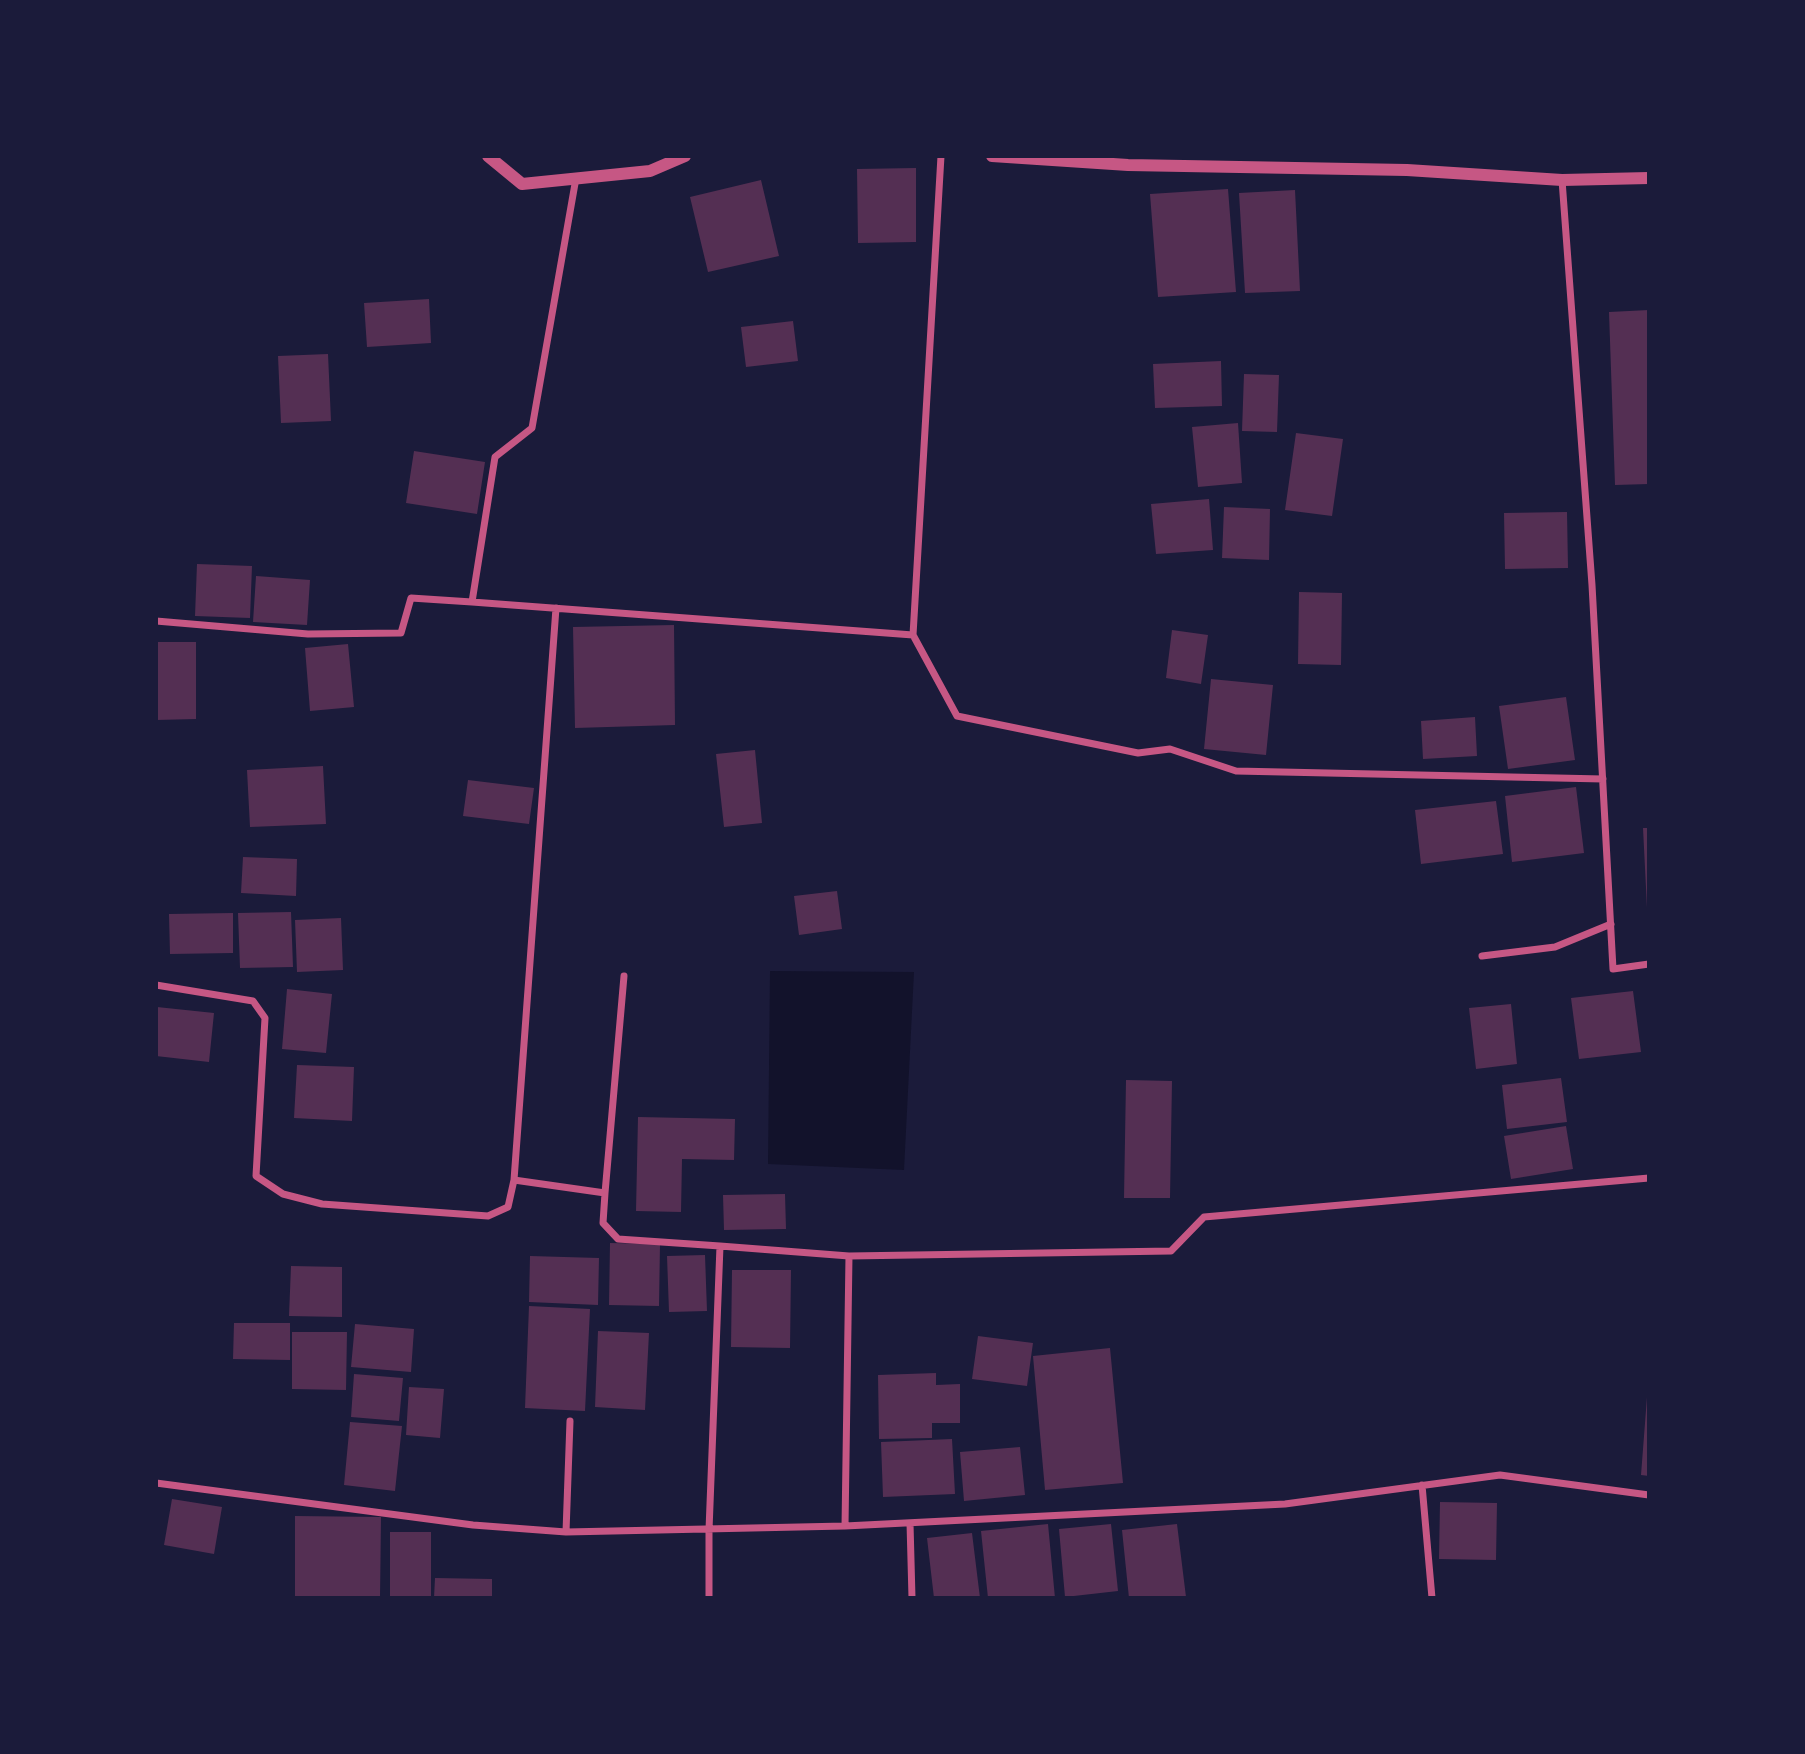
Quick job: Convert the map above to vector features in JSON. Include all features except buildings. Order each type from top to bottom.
[{"type":"street","points":[[488,156],[522,184],[650,171],[685,156]]},
{"type":"street","points":[[940,156],[913,635],[957,716],[1138,753],[1170,749],[1236,771],[1603,779]]},
{"type":"street","points":[[992,156],[1128,165],[1407,170],[1562,180],[1649,178]]},
{"type":"street","points":[[472,602],[495,457],[532,428],[576,178]]},
{"type":"street","points":[[1562,180],[1592,585],[1613,969],[1649,964]]},
{"type":"street","points":[[156,621],[308,634],[401,633],[411,597],[913,635]]},
{"type":"street","points":[[156,985],[253,1001],[265,1018],[256,1176],[283,1194],[322,1204],[488,1216],[508,1207],[514,1180],[556,608]]},
{"type":"street","points":[[1482,956],[1555,947],[1611,924]]},
{"type":"street","points":[[624,976],[603,1223],[618,1239],[849,1256],[1171,1251],[1204,1217],[1649,1178]]},
{"type":"street","points":[[514,1180],[605,1193]]},
{"type":"street","points":[[709,1598],[709,1530],[720,1246]]},
{"type":"street","points":[[845,1526],[849,1256]]},
{"type":"street","points":[[566,1532],[570,1421]]},
{"type":"street","points":[[156,1483],[473,1525],[566,1532],[845,1526],[1285,1504],[1500,1475],[1649,1495]]},
{"type":"street","points":[[1422,1485],[1432,1598]]},
{"type":"street","points":[[911,1523],[912,1598]]},
{"type":"shaded area","points":[[770,971],[914,972],[904,1170],[768,1164]]}]
